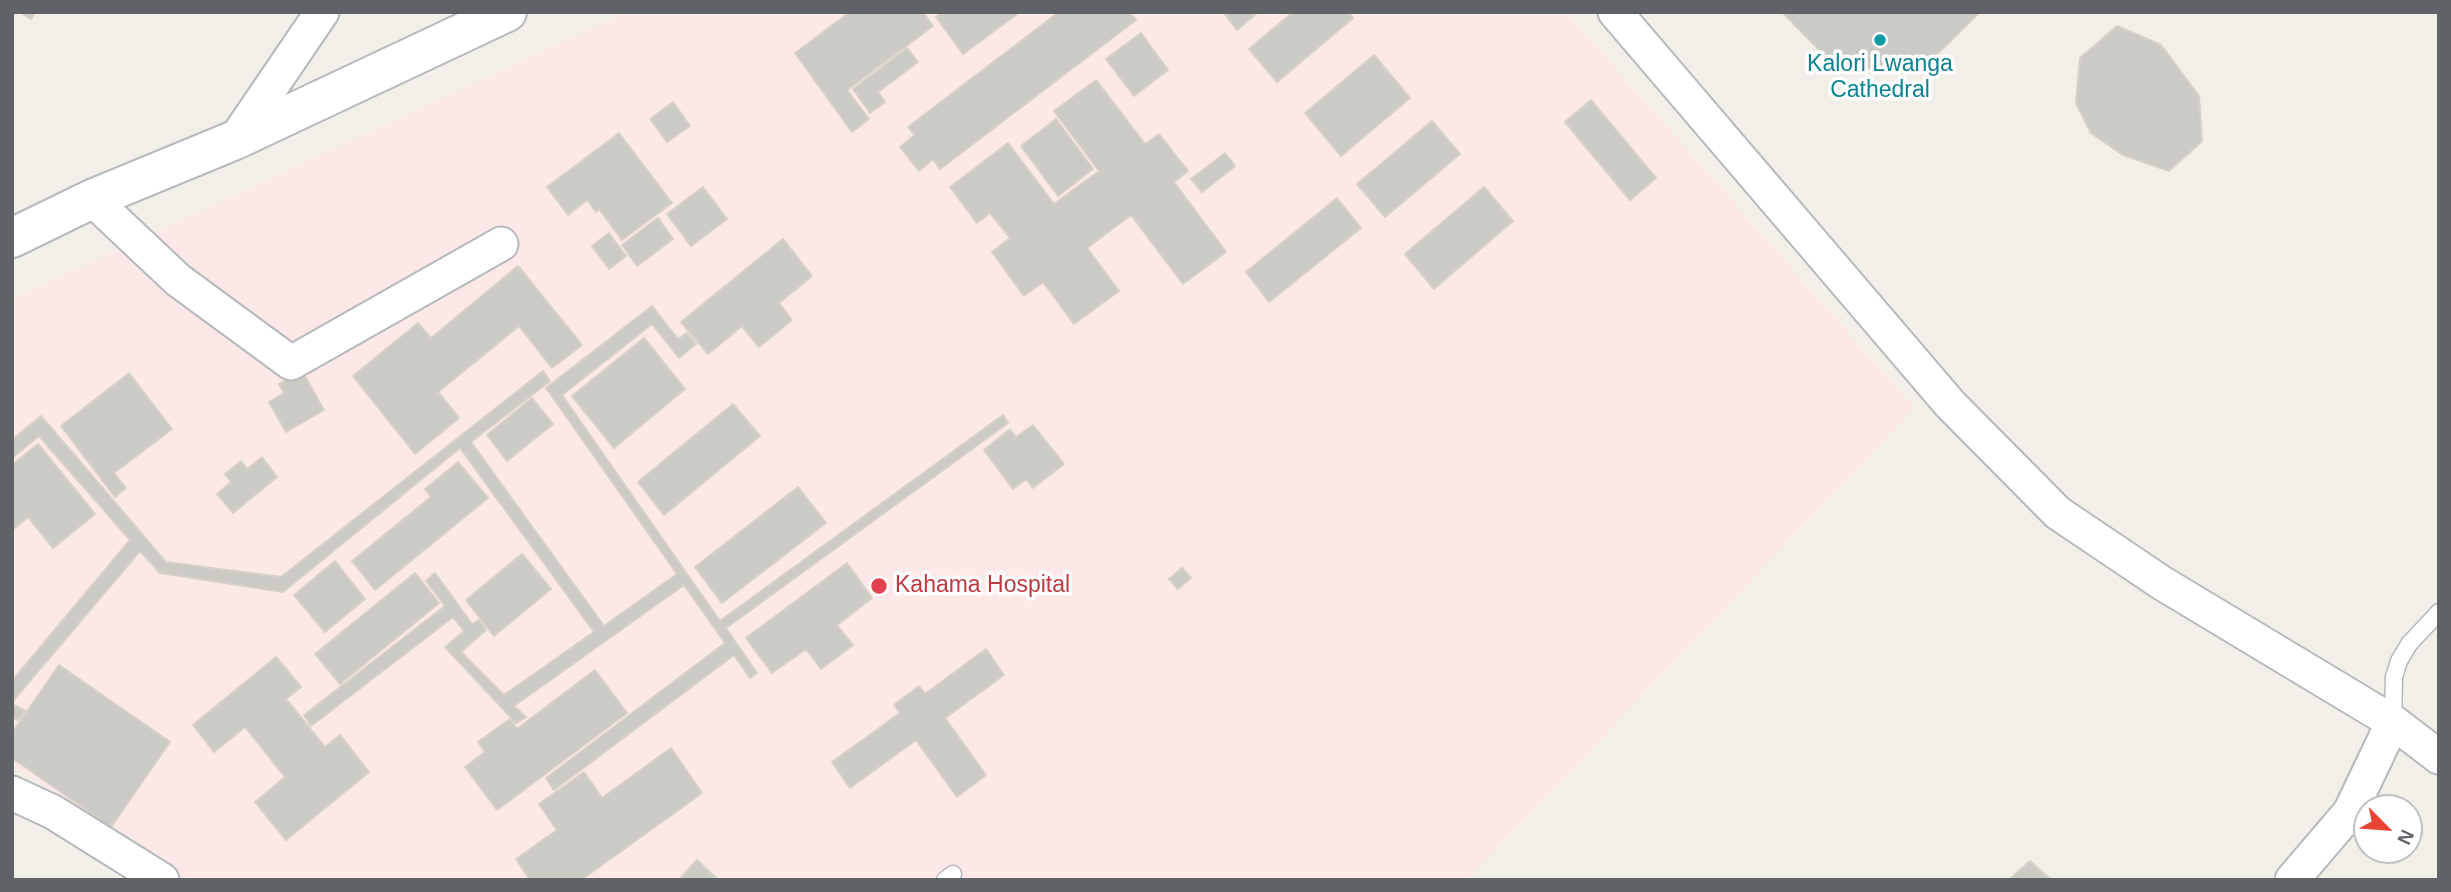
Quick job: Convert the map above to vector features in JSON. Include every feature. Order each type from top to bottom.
[{"type":"street","points":[[235,140],[322,12]]},
{"type":"street","points":[[12,238],[92,199],[235,140],[507,12]]},
{"type":"street","points":[[1615,12],[1950,404],[2058,513],[2162,583],[2393,722],[2439,757]]},
{"type":"street","points":[[92,199],[178,280],[291,363],[501,244]]},
{"type":"street","points":[[2292,880],[2350,813],[2393,722]]},
{"type":"street","points":[[12,793],[53,812],[162,880]]},
{"type":"lane","points":[[2393,722],[2394,677],[2399,662],[2409,644],[2439,612]]},
{"type":"shaded area","name":"Kahama Hospital","points":[[626,12],[1567,12],[1915,408],[1468,880],[189,880],[12,765],[12,299]]},
{"type":"building","points":[[20,12],[35,12],[31,19]]},
{"type":"building","points":[[850,12],[923,12],[933,26],[847,90],[869,119],[852,132],[795,53]]},
{"type":"building","points":[[943,12],[1020,12],[963,54],[936,17]]},
{"type":"building","points":[[1059,12],[1129,12],[1136,20],[940,169],[933,159],[919,171],[900,147],[915,135],[908,127]]},
{"type":"building","points":[[1223,12],[1258,12],[1237,30]]},
{"type":"building","points":[[1293,12],[1348,12],[1353,18],[1277,82],[1249,49]]},
{"type":"building","name":"Kalori Lwanga Cathedral","points":[[1782,12],[1980,12],[1922,69],[1837,68]]},
{"type":"building","points":[[2117,26],[2161,45],[2199,96],[2202,141],[2169,171],[2123,155],[2091,133],[2076,103],[2080,58]]},
{"type":"building","points":[[1141,33],[1168,70],[1134,96],[1106,59]]},
{"type":"building","points":[[907,48],[918,62],[878,92],[885,102],[870,113],[853,89]]},
{"type":"building","points":[[1374,55],[1410,98],[1341,156],[1305,113]]},
{"type":"building","points":[[1096,80],[1145,144],[1159,134],[1188,171],[1174,182],[1226,252],[1183,284],[1131,215],[1087,248],[1119,291],[1074,324],[1043,282],[1024,296],[992,252],[1010,238],[990,213],[977,223],[950,187],[1008,143],[1054,204],[1099,171],[1054,111]]},
{"type":"building","points":[[1591,100],[1656,178],[1630,200],[1565,122]]},
{"type":"building","points":[[673,102],[690,126],[667,142],[650,119]]},
{"type":"building","points":[[1056,119],[1093,169],[1058,196],[1021,146]]},
{"type":"building","points":[[1432,121],[1460,154],[1385,217],[1357,184]]},
{"type":"building","points":[[619,133],[672,203],[622,240],[599,209],[596,212],[587,200],[568,215],[547,187]]},
{"type":"building","points":[[1225,153],[1235,166],[1202,192],[1191,179]]},
{"type":"building","points":[[703,187],[727,219],[691,246],[667,214]]},
{"type":"building","points":[[1484,187],[1513,221],[1434,289],[1405,254]]},
{"type":"building","points":[[1337,198],[1361,228],[1269,302],[1246,272]]},
{"type":"building","points":[[658,218],[673,239],[637,266],[622,245]]},
{"type":"building","points":[[609,233],[626,256],[609,269],[592,246]]},
{"type":"building","points":[[783,239],[812,276],[779,303],[792,320],[759,347],[742,326],[708,354],[681,322]]},
{"type":"building","points":[[518,266],[582,345],[552,368],[519,326],[438,392],[459,418],[415,454],[353,376],[418,323],[431,338]]},
{"type":"building","points":[[652,306],[678,339],[687,333],[696,344],[679,358],[652,324],[562,395],[720,621],[1003,415],[1008,423],[726,628],[757,673],[750,678],[734,655],[554,790],[546,778],[725,643],[684,585],[514,706],[526,717],[516,723],[445,647],[464,631],[453,617],[311,726],[304,715],[445,606],[426,581],[435,573],[472,624],[479,620],[486,630],[461,652],[504,695],[594,632],[460,448],[283,592],[160,573],[140,551],[12,702],[12,681],[130,540],[39,436],[12,458],[12,440],[41,416],[166,562],[281,577],[543,371],[550,381],[471,442],[604,626],[677,574],[546,388]]},
{"type":"building","points":[[644,338],[685,389],[614,448],[572,396]]},
{"type":"building","points":[[302,371],[324,410],[286,432],[269,402],[284,393],[279,384]]},
{"type":"building","points":[[129,373],[172,429],[114,473],[126,488],[115,497],[61,426]]},
{"type":"building","points":[[532,398],[553,424],[507,461],[487,435]]},
{"type":"building","points":[[733,404],[760,436],[664,515],[638,482]]},
{"type":"building","points":[[1033,425],[1064,464],[1033,488],[1026,479],[1013,489],[984,450],[1010,429],[1016,437]]},
{"type":"building","points":[[38,444],[95,514],[53,548],[28,517],[12,530],[12,465]]},
{"type":"building","points":[[262,457],[277,477],[233,513],[217,494],[231,482],[225,474],[241,461],[247,469]]},
{"type":"building","points":[[458,462],[488,498],[375,590],[352,561],[431,497],[425,489]]},
{"type":"building","points":[[798,487],[826,523],[722,603],[695,567]]},
{"type":"building","points":[[522,554],[551,589],[494,636],[466,600]]},
{"type":"building","points":[[335,561],[365,599],[325,632],[294,595]]},
{"type":"building","points":[[847,563],[872,598],[837,625],[853,645],[821,669],[806,649],[772,673],[746,638]]},
{"type":"building","points":[[1182,568],[1191,578],[1178,589],[1169,579]]},
{"type":"building","points":[[415,573],[439,603],[340,684],[315,654]]},
{"type":"building","points":[[986,649],[1004,675],[945,718],[986,775],[957,797],[916,740],[850,788],[832,762],[900,713],[894,705],[919,686],[925,694]]},
{"type":"building","points":[[276,657],[301,687],[286,699],[325,747],[340,735],[369,772],[286,840],[255,802],[285,777],[245,727],[214,752],[193,725]]},
{"type":"building","points":[[59,665],[170,742],[111,827],[12,758],[12,733]]},
{"type":"building","points":[[595,670],[627,713],[497,810],[465,767],[485,752],[478,742],[510,719],[517,729]]},
{"type":"building","points":[[12,704],[25,711],[18,720],[12,717]]},
{"type":"building","points":[[671,748],[702,793],[581,880],[530,880],[516,859],[557,830],[539,804],[584,772],[602,798]]},
{"type":"building","points":[[697,860],[718,880],[679,880]]},
{"type":"building","points":[[2030,861],[2051,880],[2009,880]]},
{"type":"place","name":"Kalori Lwanga Cathedral","points":[[1880,40]]},
{"type":"place","name":"Kahama Hospital","points":[[879,586]]}]
